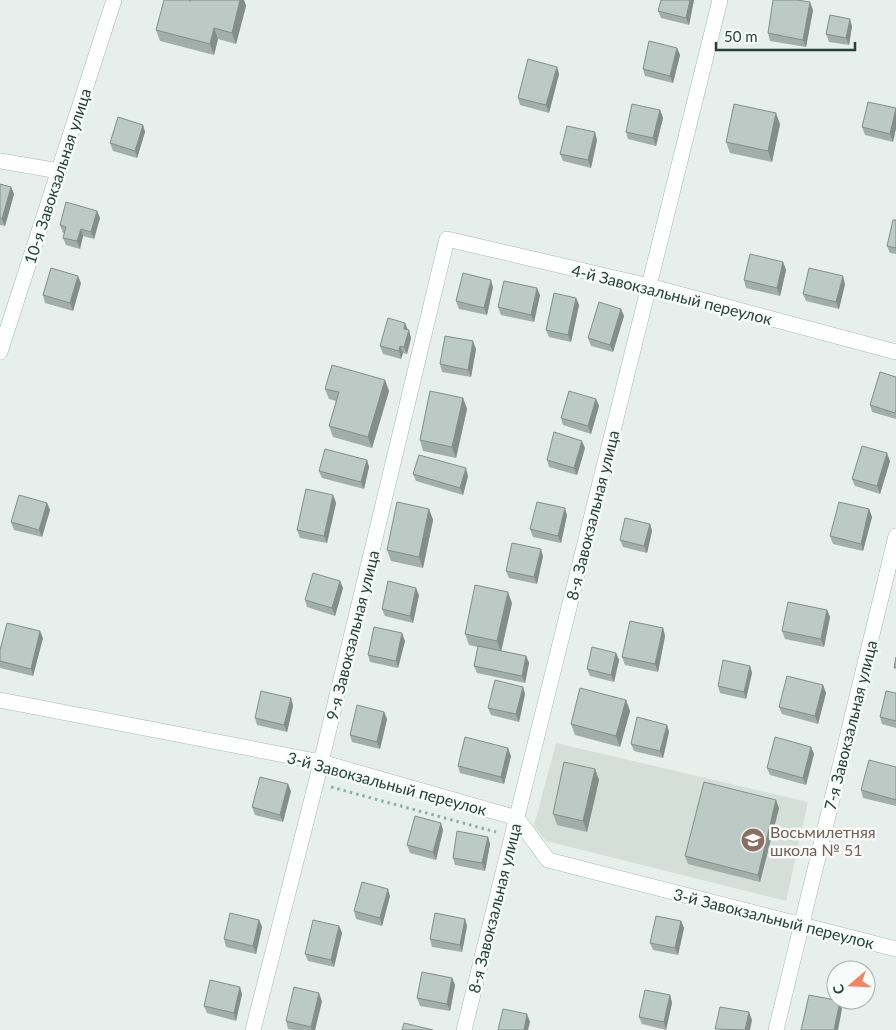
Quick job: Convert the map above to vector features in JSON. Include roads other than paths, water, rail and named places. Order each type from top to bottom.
[{"type":"street","name":"10-я Завокзальная улица","points":[[0,352],[114,0]]},
{"type":"street","name":"8-я Завокзальная улица","points":[[464,1030],[720,0]]},
{"type":"street","points":[[0,161],[59,171]]},
{"type":"street","name":"4-й Завокзальный переулок","points":[[447,239],[649,286],[896,352]]},
{"type":"street","name":"9-я Завокзальная улица","points":[[253,1030],[316,783],[447,239]]},
{"type":"street","name":"7-я Завокзальная улица","points":[[776,1030],[896,536]]},
{"type":"street","name":"3-й Завокзальный переулок","points":[[0,700],[321,762],[517,818],[548,860],[896,949]]},
{"type":"place","name":"Восьмилетняя школа № 51","points":[[753,840]]}]
